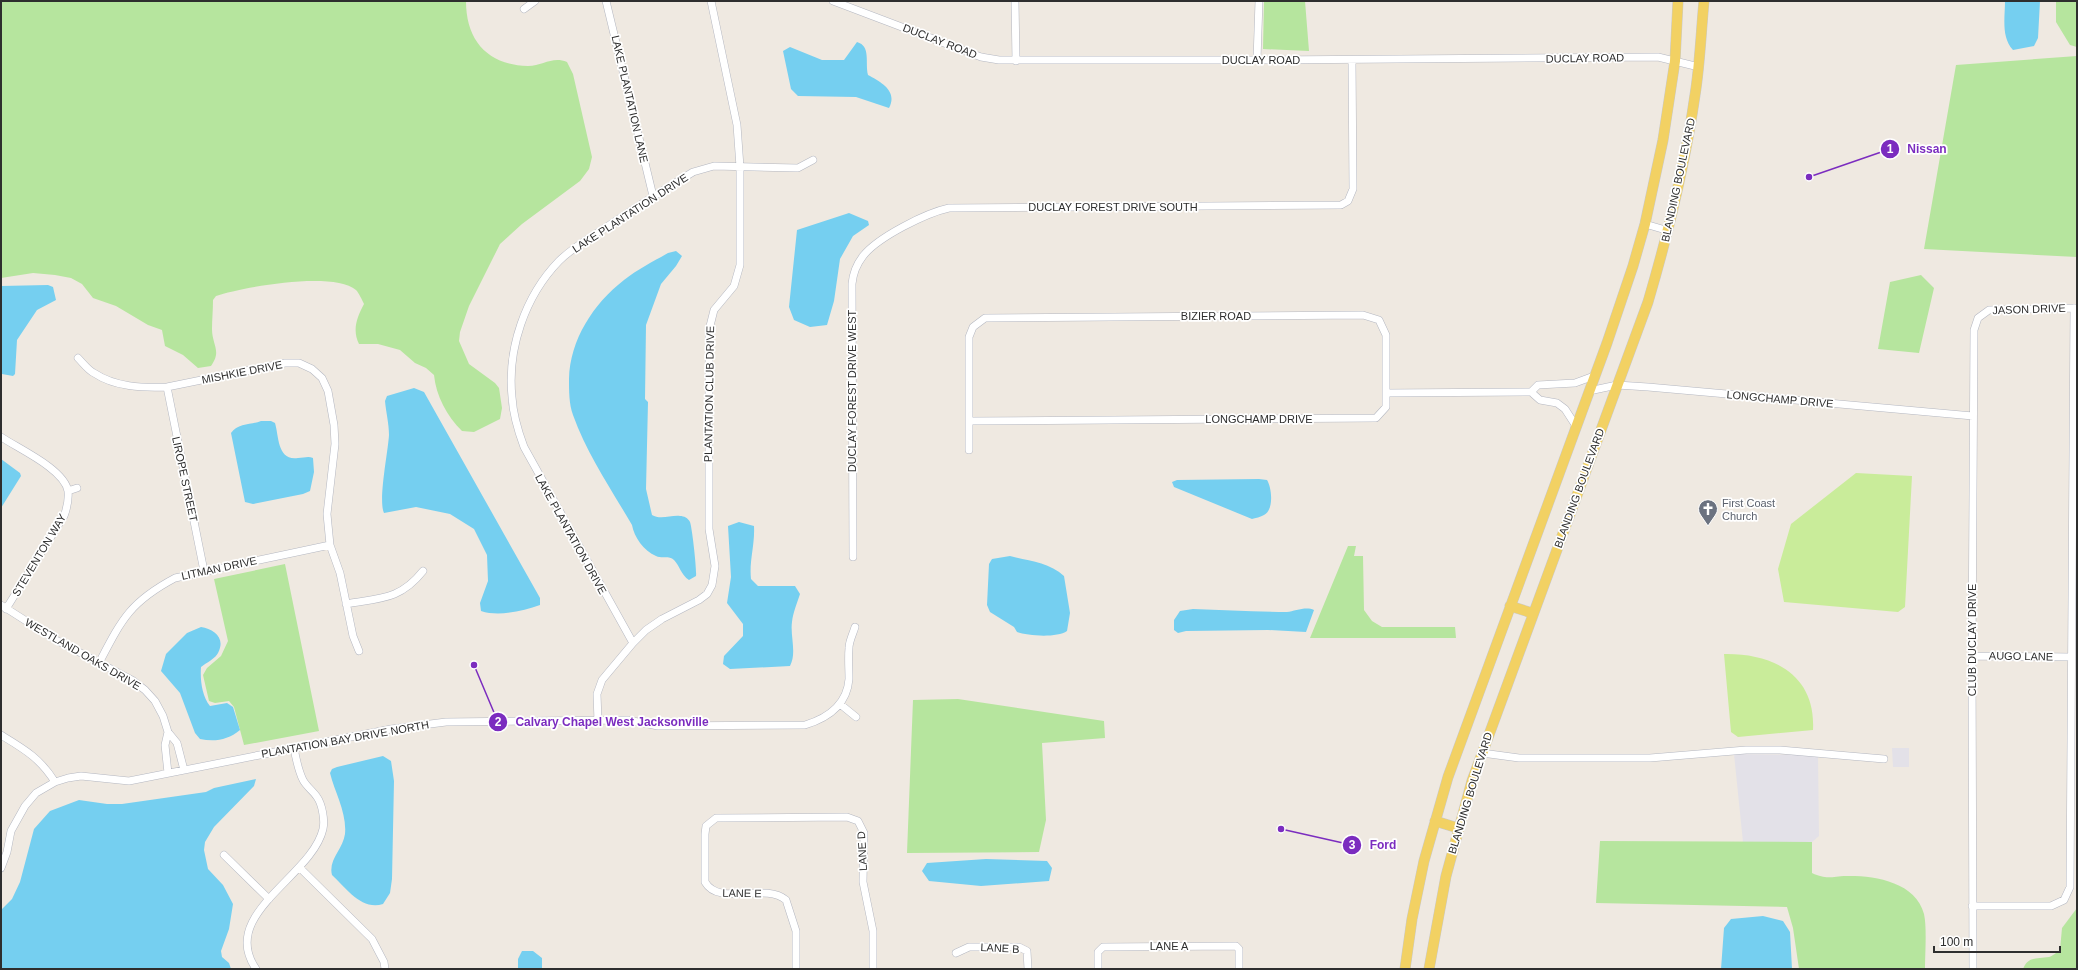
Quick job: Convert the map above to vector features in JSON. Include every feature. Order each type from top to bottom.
[{"type":"main road","points":[[1405,969],[1412,919],[1435,822],[1464,731],[1620,305],[1645,224],[1662,140],[1675,61],[1678,1]]},
{"type":"main road","name":"BLANDING BOULEVARD","points":[[1429,969],[1437,917],[1458,828],[1482,754],[1532,613],[1648,302],[1669,231],[1690,129],[1699,67],[1704,1]]},
{"type":"main road","points":[[1510,606],[1532,613]]},
{"type":"main road","points":[[1435,822],[1458,828]]},
{"type":"street","points":[[524,9],[535,1]]},
{"type":"street","name":"LAKE PLANTATION LANE","points":[[606,1],[653,196]]},
{"type":"street","name":"PLANTATION CLUB DRIVE","points":[[598,721],[597,694],[602,680],[646,630],[662,619],[699,600],[707,594],[712,585],[714,576],[715,566],[709,529],[708,330],[714,310],[734,286],[740,265],[740,167],[737,125],[711,1]]},
{"type":"street","name":"DUCLAY ROAD","points":[[833,1],[981,57],[1016,61],[1658,57],[1699,67]]},
{"type":"street","points":[[1015,1],[1016,61]]},
{"type":"street","points":[[1257,60],[1259,1]]},
{"type":"street","name":"DUCLAY FOREST DRIVE SOUTH","points":[[885,239],[922,216],[949,208],[1333,206],[1348,201],[1353,189],[1352,60]]},
{"type":"street","name":"LAKE PLANTATION DRIVE","points":[[633,643],[524,447],[514,413],[512,397],[512,360],[523,318],[544,280],[559,262],[576,246],[653,196],[701,169],[714,166],[798,168],[813,160]]},
{"type":"street","points":[[1645,224],[1669,231]]},
{"type":"street","name":"DUCLAY FOREST DRIVE WEST","points":[[852,557],[853,273],[863,256],[885,239]]},
{"type":"street","points":[[1972,906],[2051,906],[2064,900],[2071,882],[2071,657],[2075,308]]},
{"type":"street","name":"JASON DRIVE","points":[[1983,314],[1994,309],[2075,308]]},
{"type":"street","name":"CLUB DUCLAY DRIVE","points":[[1973,969],[1972,656],[1974,330],[1975,322],[1983,314]]},
{"type":"street","name":"BIZIER ROAD","points":[[970,421],[969,337],[973,327],[978,322],[992,317],[1363,315],[1379,320],[1386,335],[1386,393]]},
{"type":"street","name":"MISHKIE DRIVE","points":[[78,358],[94,373],[113,382],[131,386],[166,387],[285,363],[299,363],[312,369],[322,378],[328,391],[334,425],[335,444],[327,514],[330,545],[340,573],[353,636],[359,651]]},
{"type":"street","points":[[1531,392],[1538,385],[1575,383],[1594,376]]},
{"type":"street","name":"LONGCHAMP DRIVE","points":[[1589,391],[1617,385],[1973,416]]},
{"type":"street","name":"LIROPE STREET","points":[[166,387],[204,571]]},
{"type":"street","points":[[1386,393],[1531,392],[1540,400],[1557,403],[1565,409],[1576,426]]},
{"type":"street","name":"LONGCHAMP DRIVE","points":[[970,421],[1376,418],[1384,412],[1386,393]]},
{"type":"street","points":[[969,450],[970,421]]},
{"type":"street","points":[[1,437],[55,471],[63,480],[68,491],[76,488]]},
{"type":"street","name":"STEVENTON WAY","points":[[4,607],[64,516],[68,504],[68,491]]},
{"type":"street","name":"LITMAN DRIVE","points":[[100,663],[121,622],[137,603],[153,590],[175,578],[330,545]]},
{"type":"street","points":[[346,604],[392,595],[405,590],[423,571]]},
{"type":"street","name":"WESTLAND OAKS DRIVE","points":[[4,607],[132,680],[145,690],[160,711],[168,732],[177,743],[184,770]]},
{"type":"street","name":"PLANTATION BAY DRIVE NORTH","points":[[1,868],[7,852],[11,831],[19,815],[36,794],[55,782],[81,776],[129,780],[418,724],[446,722],[628,720],[658,726],[805,724],[819,720],[832,713],[840,704],[847,692],[849,647],[855,627]]},
{"type":"street","name":"AUGO LANE","points":[[1972,656],[2071,657]]},
{"type":"street","points":[[840,704],[856,717]]},
{"type":"street","points":[[168,732],[165,745],[168,773]]},
{"type":"street","points":[[1,735],[35,756],[46,768],[55,782]]},
{"type":"street","points":[[256,969],[248,951],[249,934],[253,919],[269,899],[300,868],[319,840],[323,828],[323,816],[318,798],[304,782],[294,748]]},
{"type":"street","points":[[1482,754],[1519,758],[1642,758],[1746,750],[1780,750],[1884,759]]},
{"type":"street","name":"LANE E","points":[[722,817],[710,821],[706,826],[705,882],[709,888],[720,893],[773,893],[778,894],[786,900],[796,931],[796,969]]},
{"type":"street","name":"LANE D","points":[[722,817],[847,817],[858,822],[864,833],[863,882],[873,931],[873,969]]},
{"type":"street","points":[[224,855],[269,899]]},
{"type":"street","points":[[300,868],[372,939],[384,962],[384,969]]},
{"type":"street","name":"LANE A","points":[[1098,969],[1098,952],[1103,947],[1228,946],[1236,946],[1239,949],[1239,969]]},
{"type":"street","name":"LANE B","points":[[956,953],[969,947],[1019,947],[1027,951],[1028,969]]},
{"type":"shaded area","points":[[1892,748],[1909,748],[1909,767],[1893,767]]},
{"type":"shaded area","points":[[1734,754],[1818,755],[1819,836],[1812,842],[1743,842]]},
{"type":"green space","points":[[1,1],[466,1],[470,28],[475,39],[491,56],[514,65],[533,66],[557,60],[567,62],[573,74],[592,157],[589,169],[580,181],[522,224],[500,244],[469,306],[460,332],[459,341],[469,364],[495,383],[499,388],[502,408],[500,419],[474,432],[462,431],[443,405],[437,390],[434,375],[426,368],[415,363],[400,350],[378,344],[359,344],[356,334],[356,324],[364,304],[356,290],[344,284],[309,281],[288,282],[229,292],[216,296],[213,300],[212,335],[216,348],[216,356],[211,366],[198,368],[183,355],[165,346],[162,330],[148,325],[116,306],[93,298],[82,284],[71,278],[33,273],[1,278]]},
{"type":"green space","points":[[1264,1],[1305,1],[1309,51],[1263,49]]},
{"type":"green space","points":[[2056,1],[2077,1],[2077,47],[2070,45],[2056,22]]},
{"type":"green space","points":[[2077,56],[2077,257],[1924,249],[1956,65]]},
{"type":"green space","points":[[1921,275],[1934,288],[1919,353],[1878,349],[1890,282]]},
{"type":"green space","points":[[1856,473],[1912,476],[1905,607],[1898,612],[1784,602],[1778,569],[1791,524]]},
{"type":"green space","points":[[1348,546],[1356,546],[1354,556],[1363,556],[1364,610],[1372,621],[1382,627],[1455,627],[1456,638],[1310,638]]},
{"type":"green space","points":[[285,564],[319,731],[244,745],[234,707],[229,701],[215,703],[209,701],[203,675],[207,668],[221,656],[228,641],[214,579]]},
{"type":"green space","points":[[1724,654],[1759,658],[1774,663],[1788,671],[1799,682],[1807,695],[1812,711],[1813,730],[1738,737],[1731,732]]},
{"type":"green space","points":[[958,699],[1104,721],[1105,738],[1042,743],[1046,820],[1039,852],[907,853],[913,700]]},
{"type":"green space","points":[[1600,841],[1812,842],[1812,873],[1823,877],[1861,876],[1883,880],[1904,888],[1913,895],[1920,903],[1925,919],[1925,969],[1799,969],[1793,928],[1787,907],[1596,903]]},
{"type":"green space","points":[[2077,908],[2077,969],[2023,969],[2030,960],[2049,957],[2060,950],[2062,928]]},
{"type":"water","points":[[2005,1],[2040,1],[2038,38],[2034,46],[2013,50],[2009,45],[2004,27]]},
{"type":"water","points":[[857,42],[864,47],[866,51],[868,75],[883,84],[890,92],[891,102],[889,108],[856,97],[798,96],[791,89],[783,51],[790,47],[822,60],[844,60]]},
{"type":"water","points":[[849,213],[868,221],[869,225],[853,236],[840,259],[834,301],[827,325],[810,327],[794,320],[789,307],[797,230]]},
{"type":"water","points":[[676,251],[682,256],[661,284],[646,325],[645,399],[648,402],[646,489],[652,515],[658,517],[681,516],[687,518],[690,522],[696,576],[689,580],[684,576],[674,560],[670,558],[658,557],[652,554],[647,551],[637,539],[632,525],[585,444],[573,415],[569,393],[570,365],[574,350],[585,324],[602,300],[629,276],[668,253]]},
{"type":"water","points":[[48,285],[53,287],[56,300],[37,310],[17,340],[15,374],[13,376],[2,374],[1,286]]},
{"type":"water","points":[[414,388],[424,392],[540,598],[540,605],[518,611],[503,613],[488,613],[481,611],[480,603],[488,581],[487,555],[474,529],[450,514],[416,507],[384,513],[382,498],[389,435],[385,401],[387,396]]},
{"type":"water","points":[[261,421],[271,421],[275,423],[278,441],[286,456],[291,458],[313,458],[314,472],[310,491],[303,494],[253,504],[245,502],[231,433],[237,427]]},
{"type":"water","points":[[1,459],[20,473],[21,476],[1,508]]},
{"type":"water","points":[[1177,480],[1267,480],[1269,484],[1271,504],[1264,515],[1252,519],[1174,487],[1172,482]]},
{"type":"water","points":[[739,522],[754,526],[751,579],[758,586],[795,586],[800,594],[792,622],[793,656],[790,666],[730,669],[723,664],[724,656],[743,636],[743,624],[727,603],[731,577],[728,526]]},
{"type":"water","points":[[1010,556],[1045,565],[1058,571],[1064,576],[1070,613],[1067,631],[1057,635],[1035,635],[1017,632],[1014,627],[990,612],[987,605],[989,564],[992,559]]},
{"type":"water","points":[[1193,609],[1275,612],[1287,612],[1304,609],[1314,610],[1306,632],[1268,630],[1186,631],[1178,633],[1174,630],[1174,620],[1180,611]]},
{"type":"water","points":[[201,627],[214,632],[220,639],[221,643],[217,655],[201,667],[201,682],[203,693],[210,706],[227,703],[233,707],[240,730],[226,738],[211,740],[200,739],[195,733],[180,693],[161,671],[166,654],[187,633]]},
{"type":"water","points":[[383,756],[391,761],[394,781],[392,879],[390,893],[383,904],[375,905],[368,904],[355,897],[332,875],[332,864],[342,845],[345,834],[345,826],[344,818],[330,773],[332,769],[337,767]]},
{"type":"water","points":[[256,779],[254,786],[214,827],[205,842],[204,850],[208,869],[223,885],[233,904],[229,929],[221,951],[222,957],[229,963],[231,969],[1,969],[1,910],[12,899],[20,882],[34,829],[50,811],[79,800],[107,804],[122,804],[206,792],[214,788]]},
{"type":"water","points":[[986,859],[1047,861],[1052,868],[1049,881],[981,886],[929,881],[922,871],[927,863]]},
{"type":"water","points":[[1763,916],[1783,921],[1790,932],[1792,969],[1721,969],[1724,928],[1731,919]]},
{"type":"water","points":[[522,951],[533,951],[542,958],[542,969],[518,969],[518,959]]},
{"type":"place","name":"Nissan","points":[[1809,177]]},
{"type":"place","name":"First Coast Church","points":[[1708,526]]},
{"type":"place","name":"Calvary Chapel West Jacksonville","points":[[474,665]]},
{"type":"place","name":"Ford","points":[[1281,829]]}]
